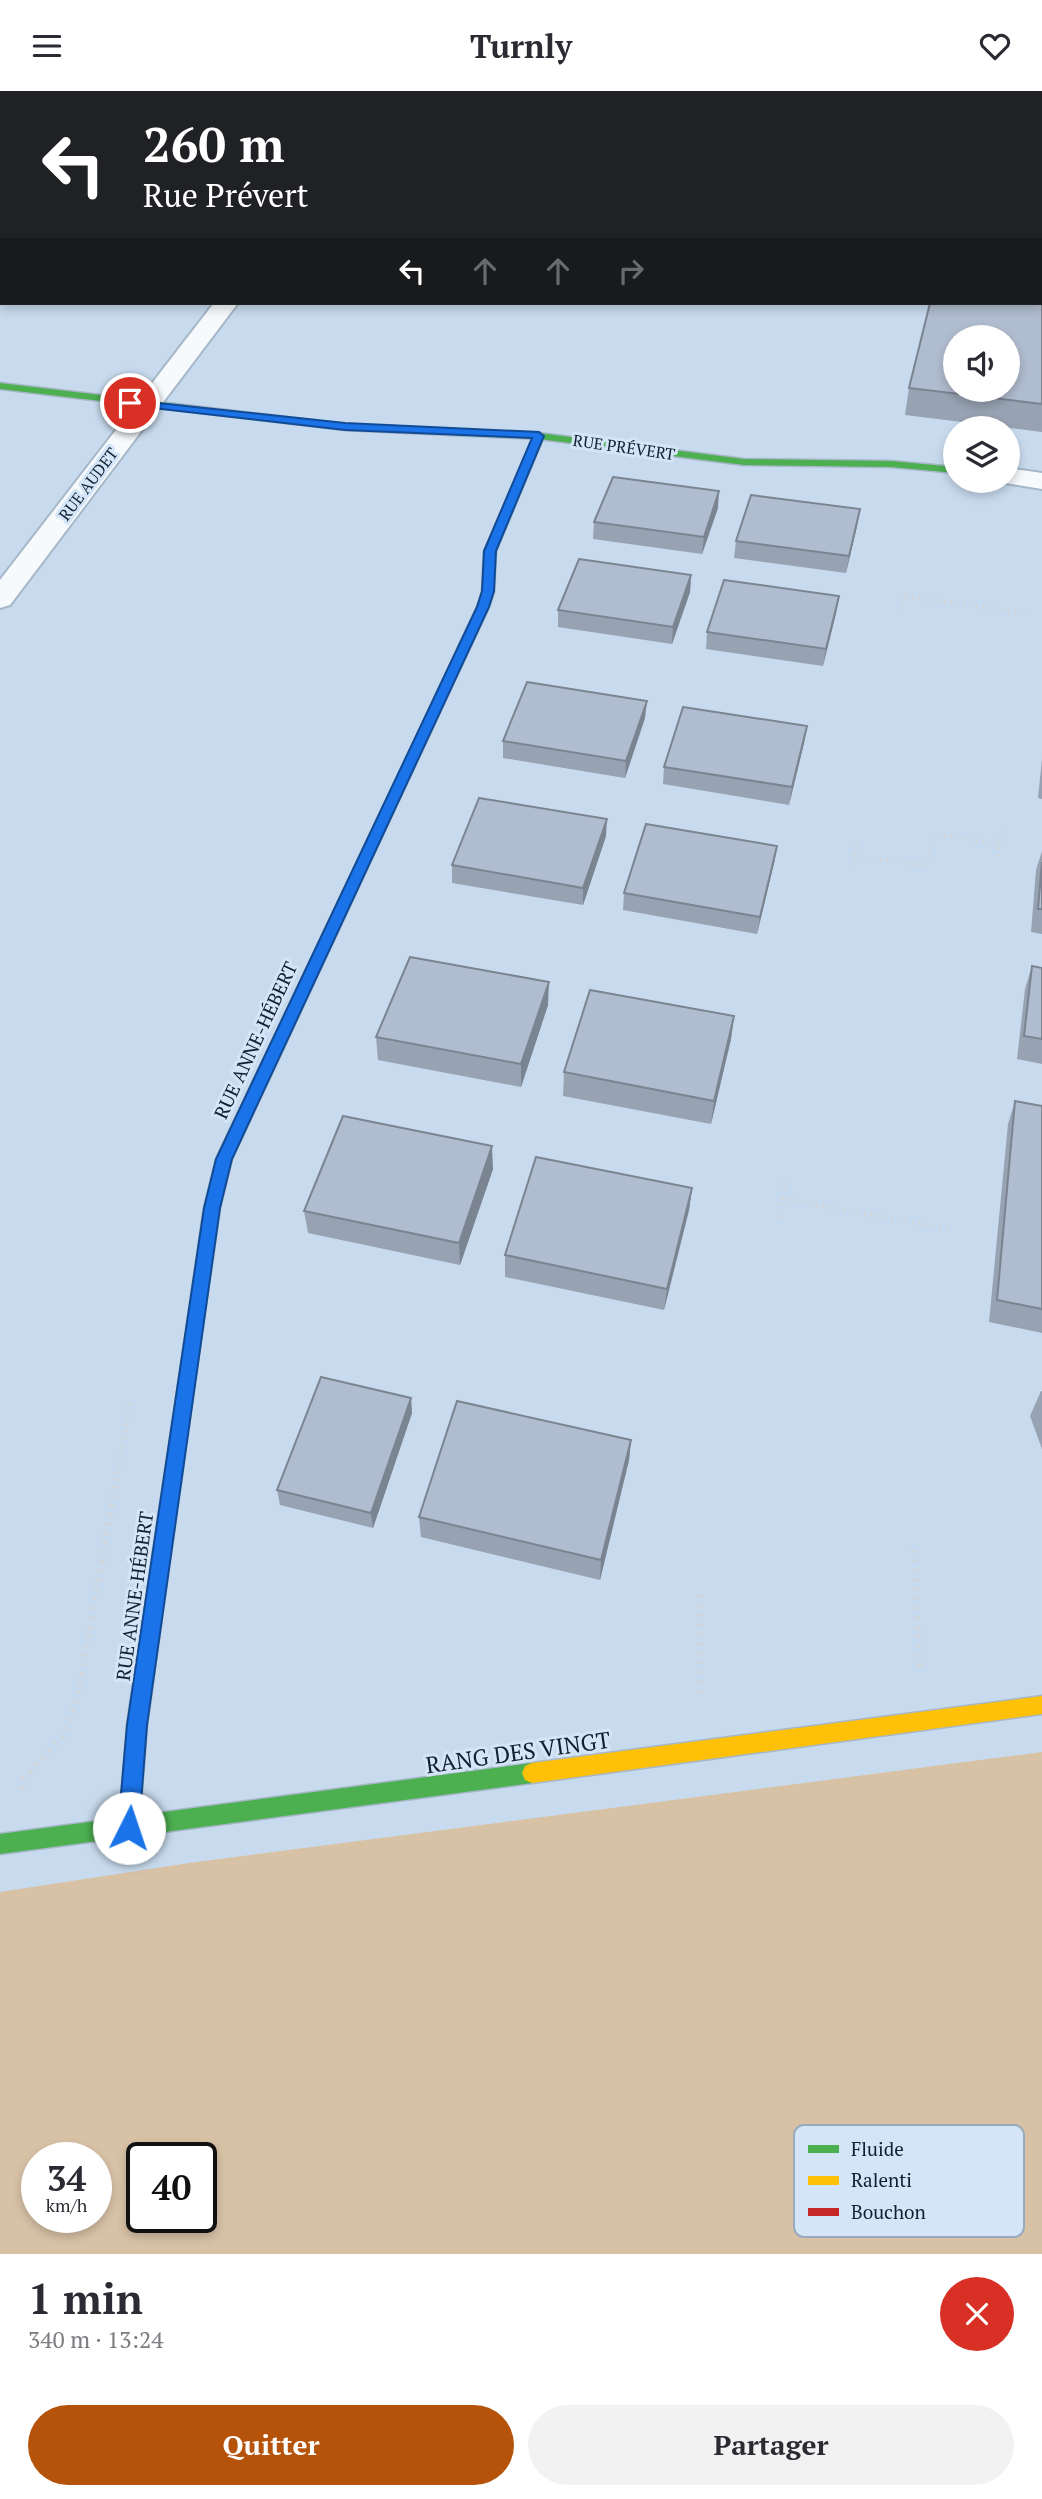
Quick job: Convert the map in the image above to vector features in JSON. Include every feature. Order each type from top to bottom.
[{"type":"street","name":"RUE AUDET","points":[[0,599],[224,305]]},
{"type":"street","name":"RUE PRÉVERT","points":[[0,386],[345,427],[539,436],[763,464],[891,464],[943,469]]},
{"type":"street","name":"RUE ANNE-HÉBERT","points":[[129,1828],[137,1725],[212,1208],[224,1159],[483,607],[488,591],[490,551],[539,436]]},
{"type":"street","points":[[1020,478],[1042,481]]},
{"type":"street","name":"RANG DES VINGT","points":[[0,1844],[1042,1705]]},
{"type":"path","points":[[901,613],[906,588]]},
{"type":"path","points":[[905,596],[1033,614]]},
{"type":"path","points":[[998,856],[1001,829]]},
{"type":"path","points":[[854,855],[927,866],[933,834],[1000,843]]},
{"type":"path","points":[[852,868],[857,840]]},
{"type":"path","points":[[779,1219],[786,1179]]},
{"type":"path","points":[[781,1198],[953,1230]]},
{"type":"path","points":[[914,1550],[923,1721]]},
{"type":"path","points":[[699,1595],[700,1751]]},
{"type":"shaded area","points":[[1042,1752],[1042,2254],[0,2254],[0,1892],[189,1863]]},
{"type":"building","points":[[930,305],[1042,305],[1042,404],[1020,401],[1020,325],[943,325],[943,392],[909,388]]},
{"type":"building","points":[[613,477],[719,491],[704,537],[594,522]]},
{"type":"building","points":[[751,495],[860,509],[849,556],[736,541]]},
{"type":"building","points":[[579,559],[691,575],[673,627],[558,610]]},
{"type":"building","points":[[724,580],[839,596],[826,649],[707,632]]},
{"type":"building","points":[[527,682],[647,701],[626,761],[503,741]]},
{"type":"building","points":[[683,707],[807,726],[792,787],[664,767]]},
{"type":"building","points":[[479,798],[607,819],[583,888],[452,865]]},
{"type":"building","points":[[646,824],[777,846],[760,917],[624,893]]},
{"type":"building","points":[[1042,862],[1042,909],[1038,909]]},
{"type":"building","points":[[410,957],[549,982],[521,1064],[376,1037]]},
{"type":"building","points":[[1032,966],[1042,968],[1042,1039],[1024,1036]]},
{"type":"building","points":[[590,990],[734,1016],[714,1101],[564,1072]]},
{"type":"building","points":[[1015,1101],[1042,1106],[1042,1309],[997,1300]]},
{"type":"building","points":[[343,1116],[492,1146],[459,1243],[304,1211]]},
{"type":"building","points":[[536,1157],[692,1188],[667,1289],[505,1255]]},
{"type":"building","points":[[321,1377],[411,1398],[371,1513],[277,1490]]},
{"type":"building","points":[[457,1401],[631,1440],[601,1560],[419,1517]]},
{"type":"traffic: fast","points":[[0,386],[345,427],[539,436],[744,462],[891,464],[943,469]]},
{"type":"traffic: fast","points":[[192,1345],[212,1208],[224,1159],[434,712]]},
{"type":"traffic: fast","points":[[0,1844],[532,1773]]},
{"type":"traffic: slow","points":[[129,1828],[137,1725],[158,1580]]},
{"type":"traffic: slow","points":[[532,1773],[1042,1705]]},
{"type":"traffic: jam","points":[[434,712],[483,607],[488,592],[490,551],[539,436]]},
{"type":"traffic: jam","points":[[158,1580],[192,1345]]},
{"type":"route","points":[[129,1828],[137,1725],[212,1208],[224,1159],[483,607],[488,591],[490,551],[539,436],[345,427],[130,403]]}]
